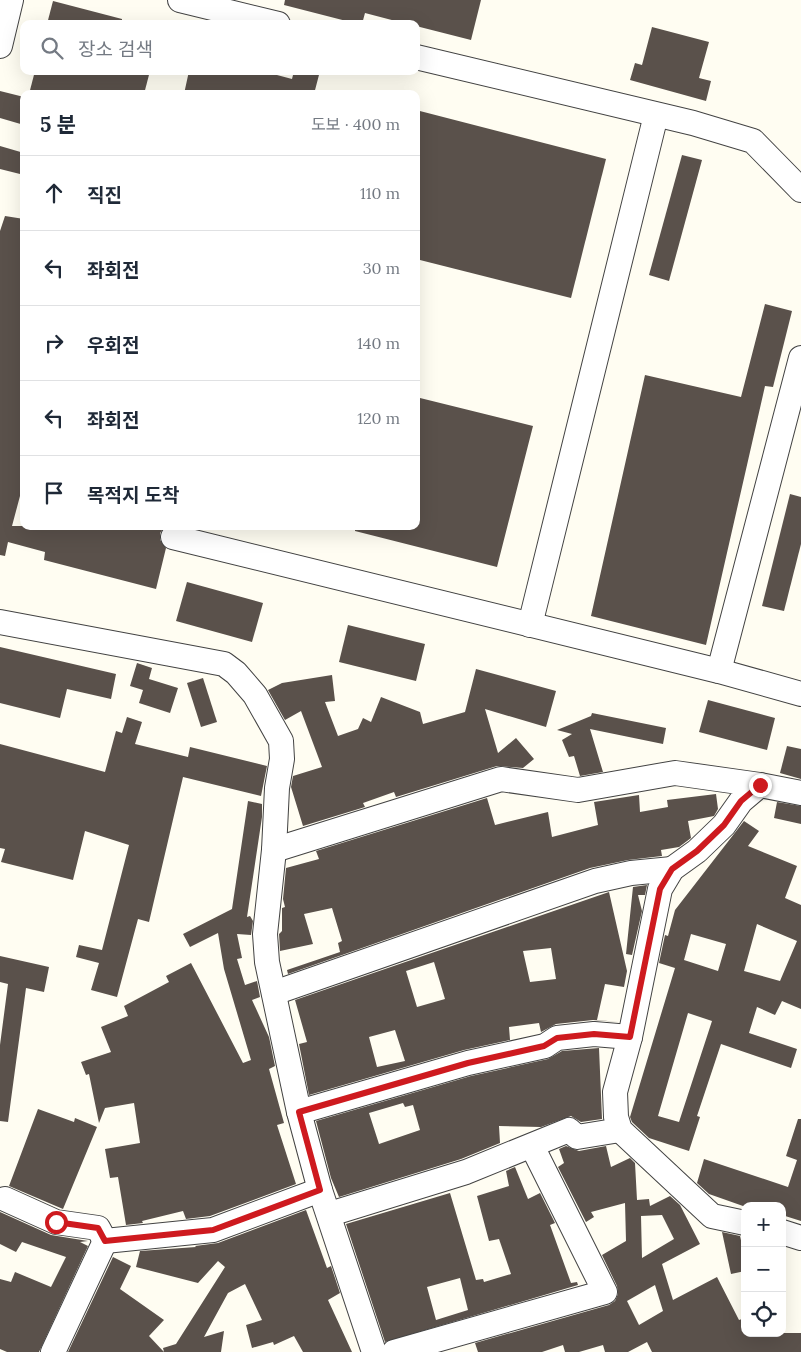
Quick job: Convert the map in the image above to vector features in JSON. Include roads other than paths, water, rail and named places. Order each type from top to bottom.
[{"type":"street","points":[[0,46],[11,0]]},
{"type":"street","points":[[180,0],[262,20]]},
{"type":"street","points":[[420,58],[693,123],[753,141],[801,190]]},
{"type":"street","points":[[530,625],[656,115]]},
{"type":"street","points":[[719,671],[801,358]]},
{"type":"street","points":[[173,537],[719,671],[801,694]]},
{"type":"street","points":[[0,622],[224,664],[236,673],[255,695],[281,741],[282,759],[277,788],[274,850],[264,934],[267,962],[299,1112],[320,1190],[330,1214],[374,1352]]},
{"type":"street","points":[[274,850],[500,779],[578,790],[675,773],[801,793]]},
{"type":"street","points":[[741,1222],[712,1216],[620,1130],[616,1117],[615,1092],[630,1037],[660,889],[672,869],[697,851],[724,825],[741,801],[760,785]]},
{"type":"street","points":[[274,993],[595,881],[631,873],[672,869]]},
{"type":"street","points":[[299,1112],[468,1063],[544,1046],[557,1038],[594,1034],[630,1037]]},
{"type":"street","points":[[330,1214],[466,1172],[569,1130],[577,1137],[620,1130]]},
{"type":"street","points":[[394,1352],[459,1343],[605,1292],[532,1146]]},
{"type":"street","points":[[105,1241],[213,1230],[320,1190]]},
{"type":"street","points":[[5,1199],[56,1222],[98,1228],[105,1241]]},
{"type":"street","points":[[786,1233],[801,1238]]},
{"type":"street","points":[[52,1352],[105,1241]]}]
